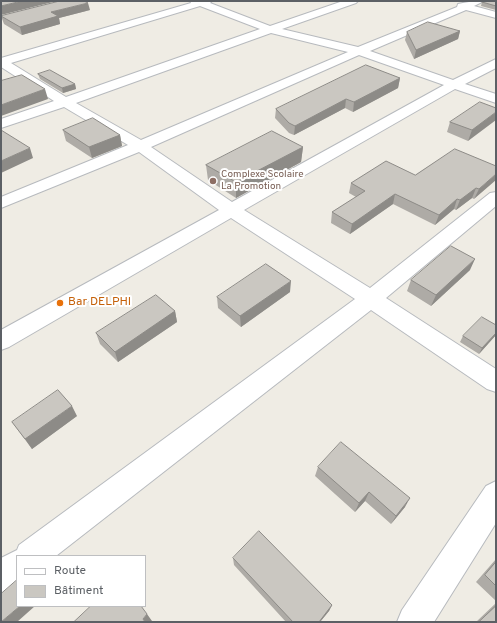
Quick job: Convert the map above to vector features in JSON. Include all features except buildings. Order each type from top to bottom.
[{"type":"street","points":[[1,124],[269,29],[353,1]]},
{"type":"street","points":[[1,204],[479,1]]},
{"type":"street","points":[[1,62],[201,2],[269,29],[359,51],[496,99]]},
{"type":"street","points":[[452,3],[496,15]]},
{"type":"street","points":[[1,62],[140,146],[231,210],[371,299],[496,382]]},
{"type":"street","points":[[1,341],[454,84],[496,63]]},
{"type":"street","points":[[31,555],[371,299],[496,197]]},
{"type":"street","points":[[414,622],[496,496]]},
{"type":"street","points":[[1,578],[16,567]]},
{"type":"place","name":"Complexe Scolaire La Promotion","points":[[213,181]]},
{"type":"place","name":"Bar DELPHI","points":[[60,303]]}]
